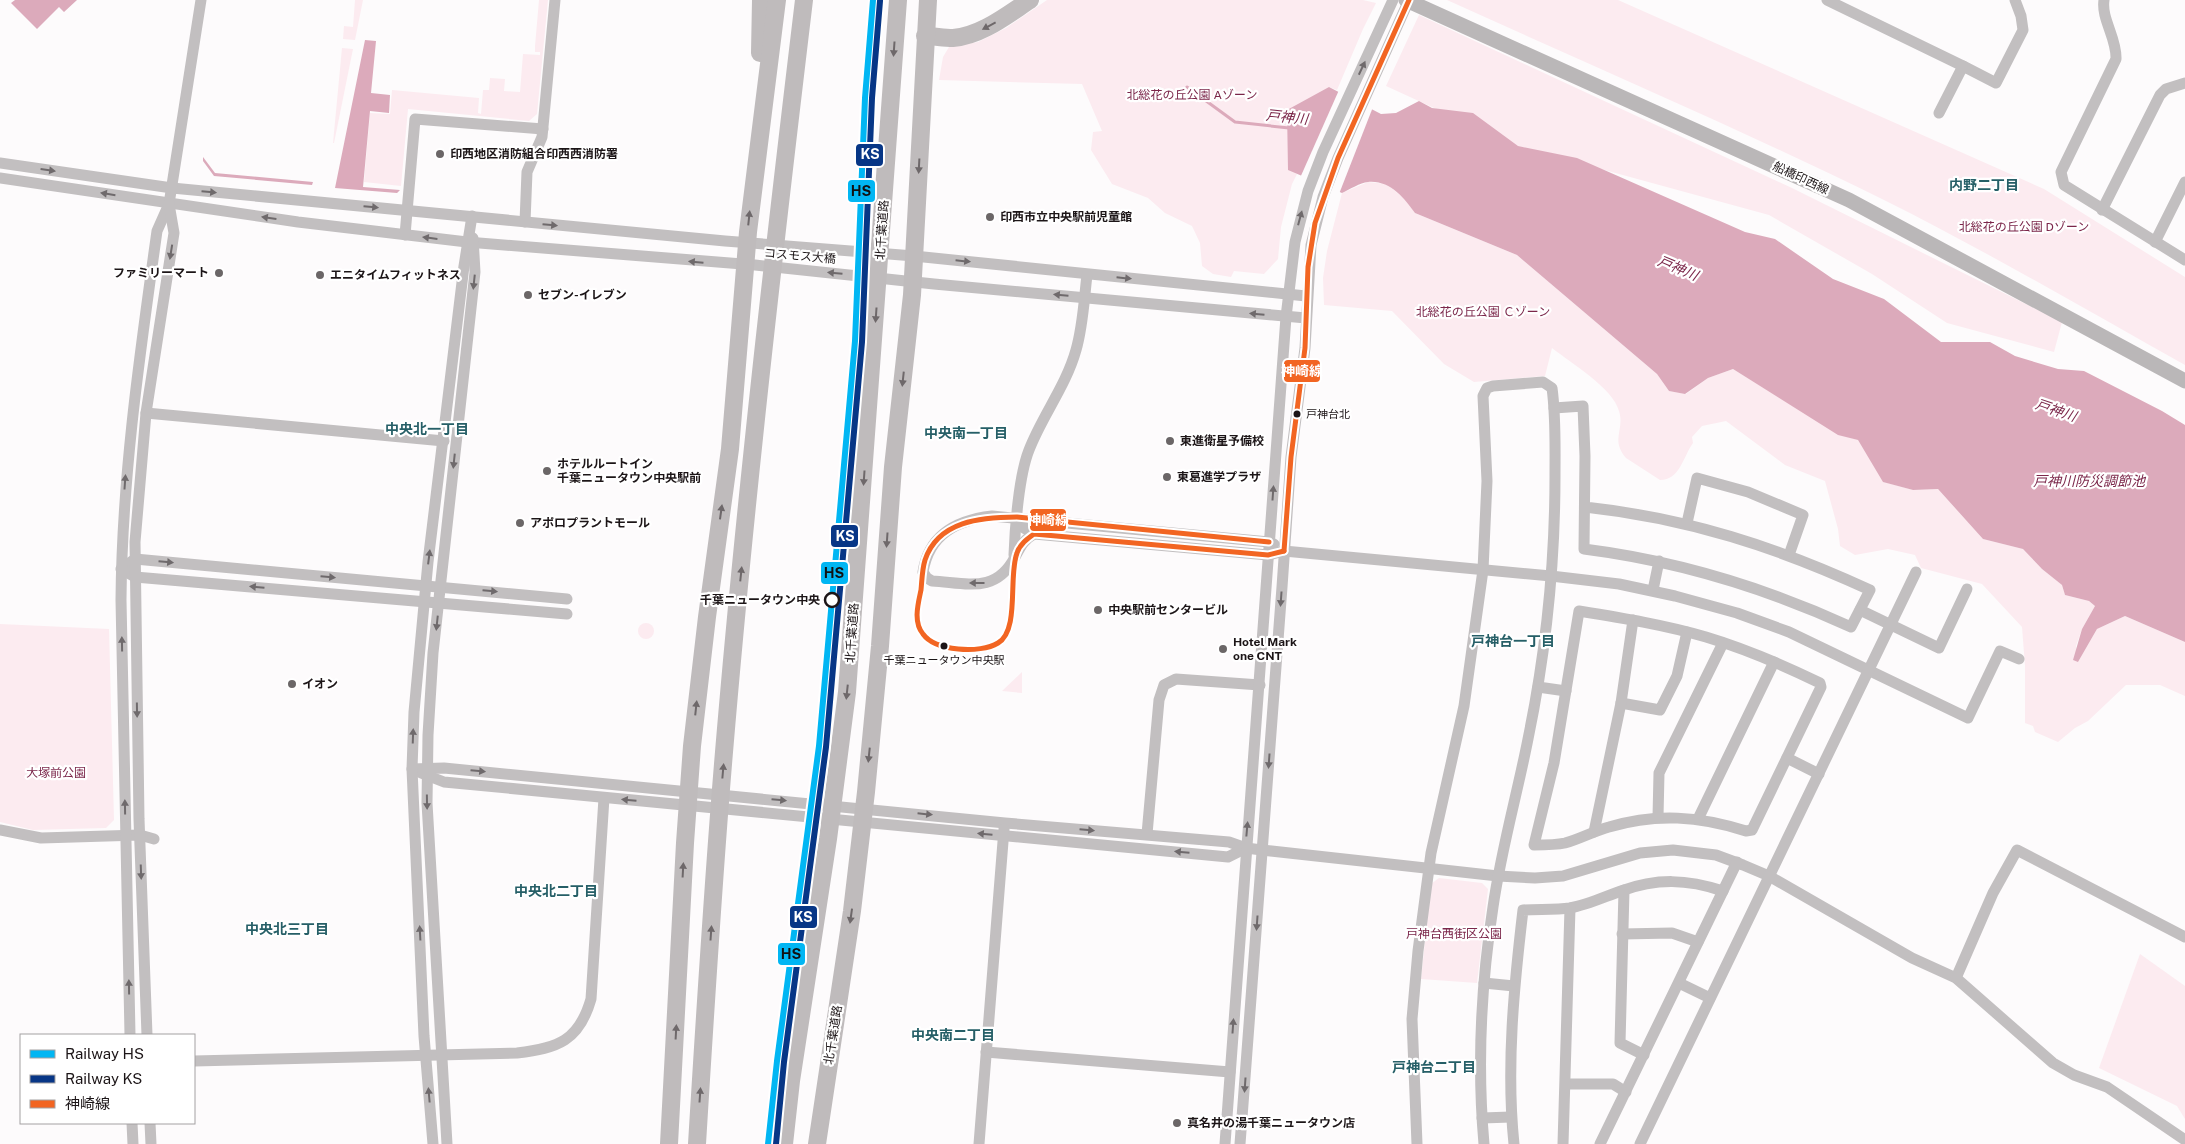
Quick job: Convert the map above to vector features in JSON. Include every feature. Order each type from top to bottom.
[{"type":"highway","points":[[669,1144],[692,746],[730,449],[752,243],[761,0]]},
{"type":"highway","points":[[756,156],[777,0]]},
{"type":"highway","points":[[697,1144],[718,829],[735,633],[768,298],[804,0]]},
{"type":"highway","name":"北千葉道路","points":[[784,1144],[791,1081],[825,857],[847,692],[898,0]]},
{"type":"highway","name":"北千葉道路","points":[[817,1144],[852,911],[866,792],[880,646],[928,0]]},
{"type":"highway","points":[[925,36],[953,38],[970,34],[986,28],[1030,0]]},
{"type":"main road","name":"船橋印西線","points":[[1407,0],[1849,200],[2185,381]]},
{"type":"street","points":[[148,1034],[140,835],[135,559],[146,414],[174,233],[170,204],[201,0]]},
{"type":"street","points":[[525,222],[527,172],[539,145],[542,129],[555,0]]},
{"type":"street","points":[[1225,1144],[1286,317],[1292,266],[1299,221],[1308,191],[1323,152],[1393,0]]},
{"type":"street","points":[[1240,1144],[1291,457],[1300,395],[1308,266],[1315,223],[1329,181],[1407,0]]},
{"type":"street","points":[[1827,0],[1996,83],[2023,30],[2021,16],[2015,0]]},
{"type":"street","points":[[2104,0],[2103,7],[2116,45],[2116,59],[2061,172],[2061,179],[2064,185],[2102,210],[2185,260]]},
{"type":"street","points":[[1939,113],[1963,66]]},
{"type":"street","points":[[2102,210],[2160,95],[2166,89],[2185,83]]},
{"type":"street","points":[[405,235],[415,118],[542,129]]},
{"type":"street","name":"コスモス大橋","points":[[0,163],[172,188],[908,256],[1306,296]]},
{"type":"street","name":"コスモス大橋","points":[[0,178],[170,204],[470,242],[750,265],[1306,318]]},
{"type":"street","points":[[2155,242],[2185,182]]},
{"type":"street","points":[[130,1034],[121,569],[125,477],[157,230],[170,204]]},
{"type":"street","points":[[432,1144],[412,769],[414,712],[424,602],[472,216]]},
{"type":"street","points":[[447,1144],[426,803],[433,653],[475,272],[470,242]]},
{"type":"street","points":[[1014,558],[1014,532],[1028,451],[1069,370],[1076,351],[1087,275]]},
{"type":"street","points":[[1417,1144],[1412,1018],[1418,950],[1429,869],[1464,706],[1483,570],[1487,481],[1484,392],[1487,388],[1493,386],[1543,382],[1552,388],[1554,408],[1555,514],[1551,576],[1538,687],[1498,876],[1487,944],[1481,1039],[1484,1144]]},
{"type":"street","points":[[1554,408],[1583,406],[1584,548],[1659,561],[1741,582],[1792,601],[1851,627],[1870,590],[1789,555],[1753,542],[1687,523],[1629,512],[1585,507]]},
{"type":"street","points":[[146,414],[444,441]]},
{"type":"street","points":[[1687,523],[1697,478],[1729,486],[1803,515],[1789,555]]},
{"type":"street","points":[[1017,517],[1024,528],[1034,534],[1268,555],[1284,551],[1551,576],[1653,590],[1714,606],[1789,632],[1968,718],[2000,650],[2019,659]]},
{"type":"street","points":[[1034,534],[1020,546],[1008,569],[1000,578],[981,584],[932,581],[923,572],[925,560],[930,549],[941,536],[953,527],[977,518],[1017,517],[1269,542],[1284,551]]},
{"type":"street","points":[[121,569],[135,559],[568,599]]},
{"type":"street","points":[[1653,590],[1659,561]]},
{"type":"street","points":[[121,569],[135,577],[567,614]]},
{"type":"street","points":[[1640,1144],[1916,572]]},
{"type":"street","points":[[1860,610],[1939,648],[1968,589]]},
{"type":"street","points":[[1579,611],[1633,620],[1723,643],[1774,662],[1820,683],[1821,687],[1752,830],[1746,831],[1698,819],[1658,818],[1624,823],[1564,843],[1534,845],[1554,764],[1579,611]]},
{"type":"street","points":[[1594,832],[1621,704],[1633,620]]},
{"type":"street","points":[[1621,704],[1660,710],[1677,676],[1686,632]]},
{"type":"street","points":[[1658,818],[1659,773],[1723,643]]},
{"type":"street","points":[[1698,819],[1774,662]]},
{"type":"street","points":[[1147,834],[1159,700],[1164,684],[1176,679],[1260,685]]},
{"type":"street","points":[[1538,687],[1566,691]]},
{"type":"street","points":[[1786,758],[1819,774]]},
{"type":"street","points":[[427,772],[444,768],[1005,823],[1147,834],[1229,842],[1246,848],[1262,850],[1498,876],[1535,878],[1563,876],[1618,858],[1650,851],[1700,852],[1737,862],[1769,876],[1912,958],[1956,978],[2053,1063],[2074,1075],[2107,1087],[2185,1140]]},
{"type":"street","points":[[412,769],[427,772],[444,782],[876,824],[1228,857],[1246,848]]},
{"type":"street","points":[[195,1061],[517,1053],[541,1050],[570,1037],[579,1028],[586,1015],[590,999],[604,798]]},
{"type":"street","points":[[979,1144],[1005,823]]},
{"type":"street","points":[[0,830],[41,838],[154,834]]},
{"type":"street","points":[[1956,978],[1993,893],[2017,850],[2185,937]]},
{"type":"street","points":[[1600,1144],[1737,862]]},
{"type":"street","points":[[1514,1144],[1511,1117],[1514,986],[1523,910],[1570,908],[1646,884],[1675,881],[1700,883],[1723,891]]},
{"type":"street","points":[[1624,890],[1620,1043],[1644,1055]]},
{"type":"street","points":[[1564,1144],[1570,908]]},
{"type":"street","points":[[1622,934],[1672,933],[1698,942]]},
{"type":"street","points":[[1484,983],[1514,986]]},
{"type":"street","points":[[1679,983],[1710,998]]},
{"type":"street","points":[[986,1052],[1230,1072]]},
{"type":"street","points":[[1566,1084],[1612,1084],[1626,1092]]},
{"type":"street","points":[[1482,1118],[1511,1117]]},
{"type":"street","points":[[132,1124],[133,1144]]},
{"type":"street","points":[[150,1124],[151,1144]]},
{"type":"green space","points":[[355,0],[363,0],[355,40],[343,39],[344,26],[353,27]]},
{"type":"green space","points":[[539,0],[548,0],[537,114],[529,121],[408,109],[401,186],[364,182],[370,113],[390,114],[392,90],[479,98],[478,113],[481,114],[483,90],[489,90],[490,78],[505,79],[504,91],[520,92],[523,54],[540,55],[540,52],[535,52]]},
{"type":"green space","name":"北総花の丘公園 Aゾーン","points":[[1047,0],[1363,0],[1376,3],[1337,90],[1329,87],[1288,169],[1297,174],[1292,184],[1281,227],[1278,259],[1264,274],[1234,271],[1231,277],[1213,274],[1202,266],[1200,243],[1192,226],[1165,213],[1148,198],[1112,184],[1091,150],[1093,132],[1102,131],[1082,84],[939,80],[943,57],[949,47],[978,42],[1006,28]]},
{"type":"green space","name":"北総花の丘公園 Dゾーン","points":[[1447,0],[1618,0],[2044,189],[2185,277],[2185,365],[1998,260],[1884,200],[1721,123]]},
{"type":"green space","points":[[1419,15],[1792,188],[2062,322],[2054,352],[1947,323],[1872,274],[1769,215],[1517,146],[1386,86]]},
{"type":"green space","points":[[342,48],[353,49],[333,143]]},
{"type":"green space","name":"北総花の丘公園 Ｃゾーン","points":[[1368,182],[1387,184],[1406,200],[1415,213],[1517,255],[1657,374],[1669,391],[1686,394],[1708,378],[1733,369],[1838,434],[1858,440],[1884,482],[1913,490],[1938,489],[1983,539],[2023,549],[2042,569],[2062,585],[2065,595],[2089,601],[2095,606],[2082,629],[2076,646],[2078,662],[2097,629],[2125,616],[2185,642],[2185,696],[2160,685],[2126,685],[2088,721],[2075,728],[2058,742],[2035,732],[2033,726],[2025,723],[2025,666],[2022,627],[1982,584],[1921,568],[1915,555],[1888,549],[1855,555],[1840,546],[1838,529],[1825,481],[1785,465],[1726,421],[1702,426],[1692,437],[1693,443],[1677,472],[1667,479],[1660,480],[1626,458],[1621,451],[1618,440],[1619,411],[1609,394],[1590,376],[1552,348],[1545,376],[1474,382],[1444,364],[1392,311],[1324,305],[1323,278],[1327,251],[1342,193]]},
{"type":"green space","points":[[643,623],[649,623],[654,628],[652,637],[643,639],[638,634],[638,628]]},
{"type":"green space","name":"大塚前公園","points":[[0,624],[109,629],[114,820],[106,828],[33,830],[0,822]]},
{"type":"green space","points":[[1022,672],[1022,693],[1002,691]]},
{"type":"green space","name":"戸神台西街区公園","points":[[1439,878],[1482,883],[1488,889],[1477,983],[1421,979],[1431,884]]},
{"type":"green space","points":[[2140,954],[2185,986],[2185,1119],[2177,1106],[2099,1068]]},
{"type":"water","points":[[15,0],[77,0],[64,12],[59,7],[37,29],[11,3]]},
{"type":"water","points":[[365,40],[376,41],[371,93],[390,95],[389,113],[370,111],[363,187],[400,190],[397,193],[335,188]]},
{"type":"water","name":"戸神川防災調節池","points":[[1329,87],[1381,114],[1396,113],[1419,101],[1432,108],[1473,113],[1518,146],[1577,158],[1745,232],[1775,239],[1833,279],[1884,299],[1941,342],[1990,342],[2015,356],[2058,369],[2084,371],[2162,411],[2185,425],[2185,642],[2125,616],[2097,629],[2078,662],[2073,660],[2082,629],[2095,606],[2089,601],[2065,595],[2062,585],[2042,569],[2023,549],[1983,539],[1938,489],[1913,490],[1883,482],[1858,440],[1838,435],[1733,369],[1708,378],[1685,394],[1669,391],[1657,374],[1517,255],[1415,213],[1396,191],[1383,184],[1368,182],[1342,193],[1288,170],[1287,110]]},
{"type":"water","points":[[203,157],[215,173],[313,182],[312,185],[214,176],[203,161]]},
{"type":"pier","points":[[1339,90],[1373,107],[1339,194],[1300,178]]},
{"type":"waterway","name":"戸神川","points":[[1187,87],[1235,122],[1289,128]]},
{"type":"rail line","name":"HS","points":[[768,1144],[777,1061],[819,746],[855,341],[865,98],[873,0]]},
{"type":"rail line","name":"KS","points":[[776,1144],[784,1062],[826,747],[862,342],[872,98],[880,1]]},
{"type":"transit line","name":"神崎線","points":[[1284,551],[1291,457],[1305,348],[1308,267],[1315,223],[1338,158],[1409,0]]},
{"type":"transit line","name":"神崎線","points":[[1269,542],[1017,517],[975,520],[950,529],[931,547],[923,568],[917,613],[918,624],[923,634],[929,640],[947,647],[980,649],[998,643],[1005,636],[1009,627],[1013,575],[1017,553],[1022,544],[1034,534],[1268,555],[1284,551]]},
{"type":"place","name":"印西地区消防組合印西西消防署","points":[[440,154]]},
{"type":"place","name":"印西市立中央駅前児童館","points":[[990,217]]},
{"type":"place","name":"ファミリーマート","points":[[219,273]]},
{"type":"place","name":"エニタイムフィットネス","points":[[320,275]]},
{"type":"place","name":"セブン-イレブン","points":[[528,295]]},
{"type":"place","name":"戸神台北","points":[[1297,414]]},
{"type":"place","name":"東進衛星予備校","points":[[1170,441]]},
{"type":"place","name":"ホテルルートイン 千葉ニュータウン中央駅前","points":[[547,471]]},
{"type":"place","name":"東葛進学プラザ","points":[[1167,477]]},
{"type":"place","name":"アポロプラントモール","points":[[520,523]]},
{"type":"place","name":"千葉ニュータウン中央","points":[[832,600]]},
{"type":"place","name":"中央駅前センタービル","points":[[1098,610]]},
{"type":"place","name":"千葉ニュータウン中央駅","points":[[944,646]]},
{"type":"place","name":"Hotel Mark one CNT","points":[[1223,649]]},
{"type":"place","name":"イオン","points":[[292,684]]},
{"type":"place","name":"真名井の湯千葉ニュータウン店","points":[[1177,1123]]},
{"type":"district","name":"内野二丁目","points":[[1984,185]]},
{"type":"district","name":"中央北一丁目","points":[[427,429]]},
{"type":"district","name":"中央南一丁目","points":[[966,433]]},
{"type":"district","name":"戸神台一丁目","points":[[1513,641]]},
{"type":"district","name":"中央北二丁目","points":[[556,891]]},
{"type":"district","name":"中央北三丁目","points":[[287,929]]},
{"type":"district","name":"中央南二丁目","points":[[953,1035]]},
{"type":"district","name":"戸神台二丁目","points":[[1434,1067]]}]
